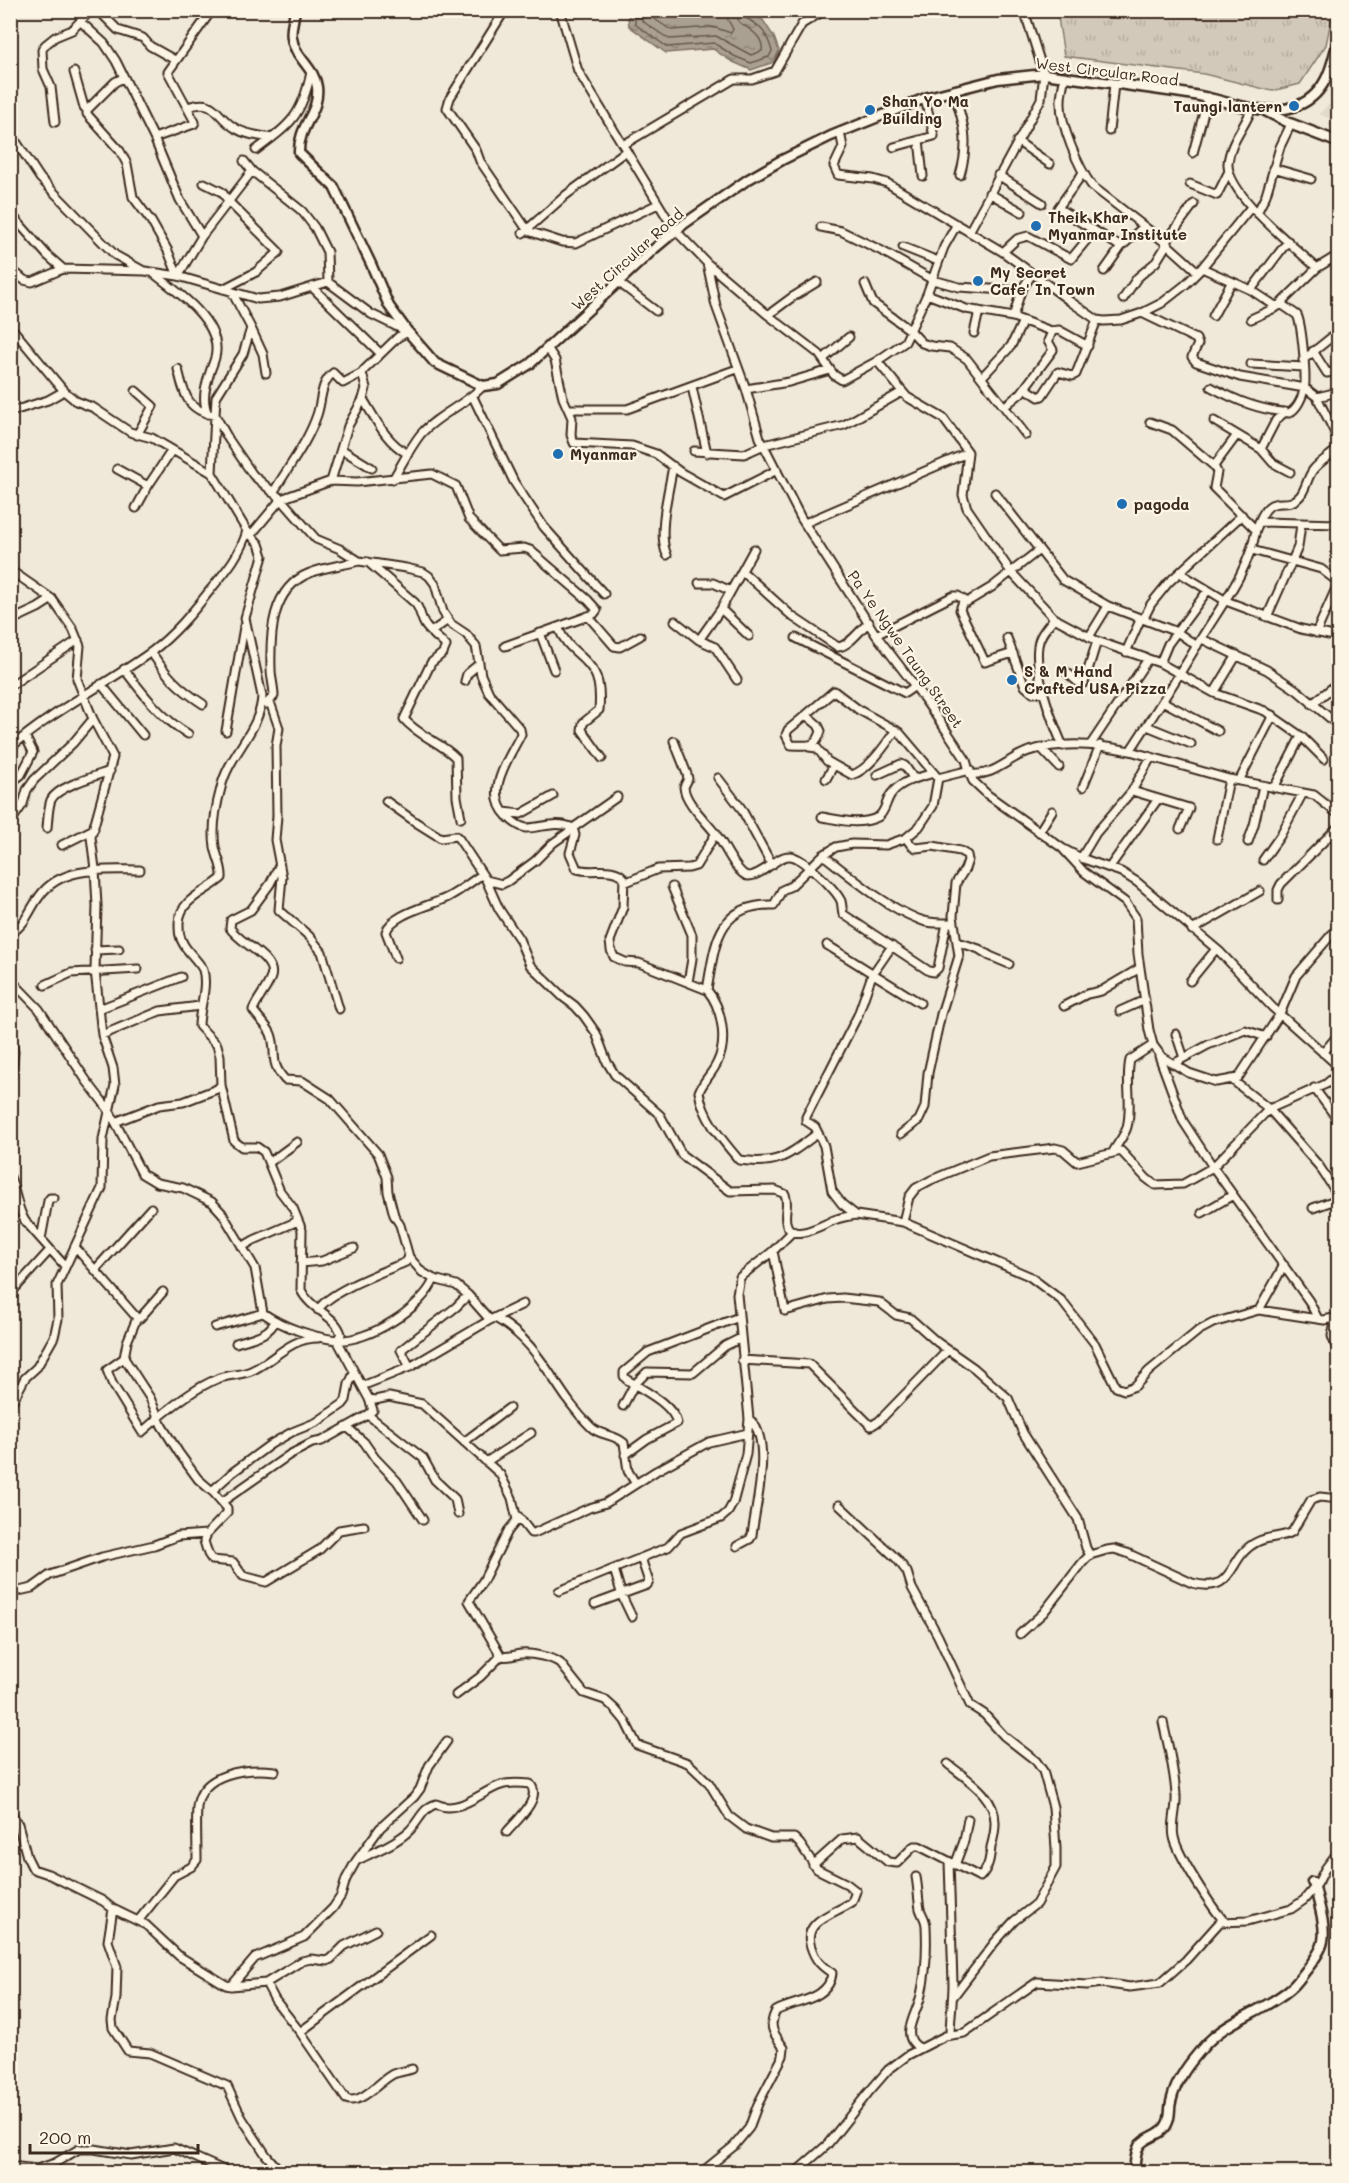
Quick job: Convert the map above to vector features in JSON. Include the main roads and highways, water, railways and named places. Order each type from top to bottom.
[{"type":"main road","points":[[1291,124],[1338,142]]},
{"type":"water","points":[[630,11],[744,11],[763,20],[774,37],[779,51],[774,62],[751,70],[713,49],[666,53],[629,26]]},
{"type":"place","name":"Taungi lantern","points":[[1294,106]]},
{"type":"place","name":"Shan Yo Ma Building","points":[[870,110]]},
{"type":"place","name":"Theik Khar Myanmar Institute","points":[[1036,226]]},
{"type":"place","name":"My Secret Cafe' In Town","points":[[978,281]]},
{"type":"place","name":"Myanmar","points":[[558,454]]},
{"type":"place","name":"pagoda","points":[[1122,504]]},
{"type":"place","name":"S & M Hand Crafted USA Pizza","points":[[1012,680]]}]
